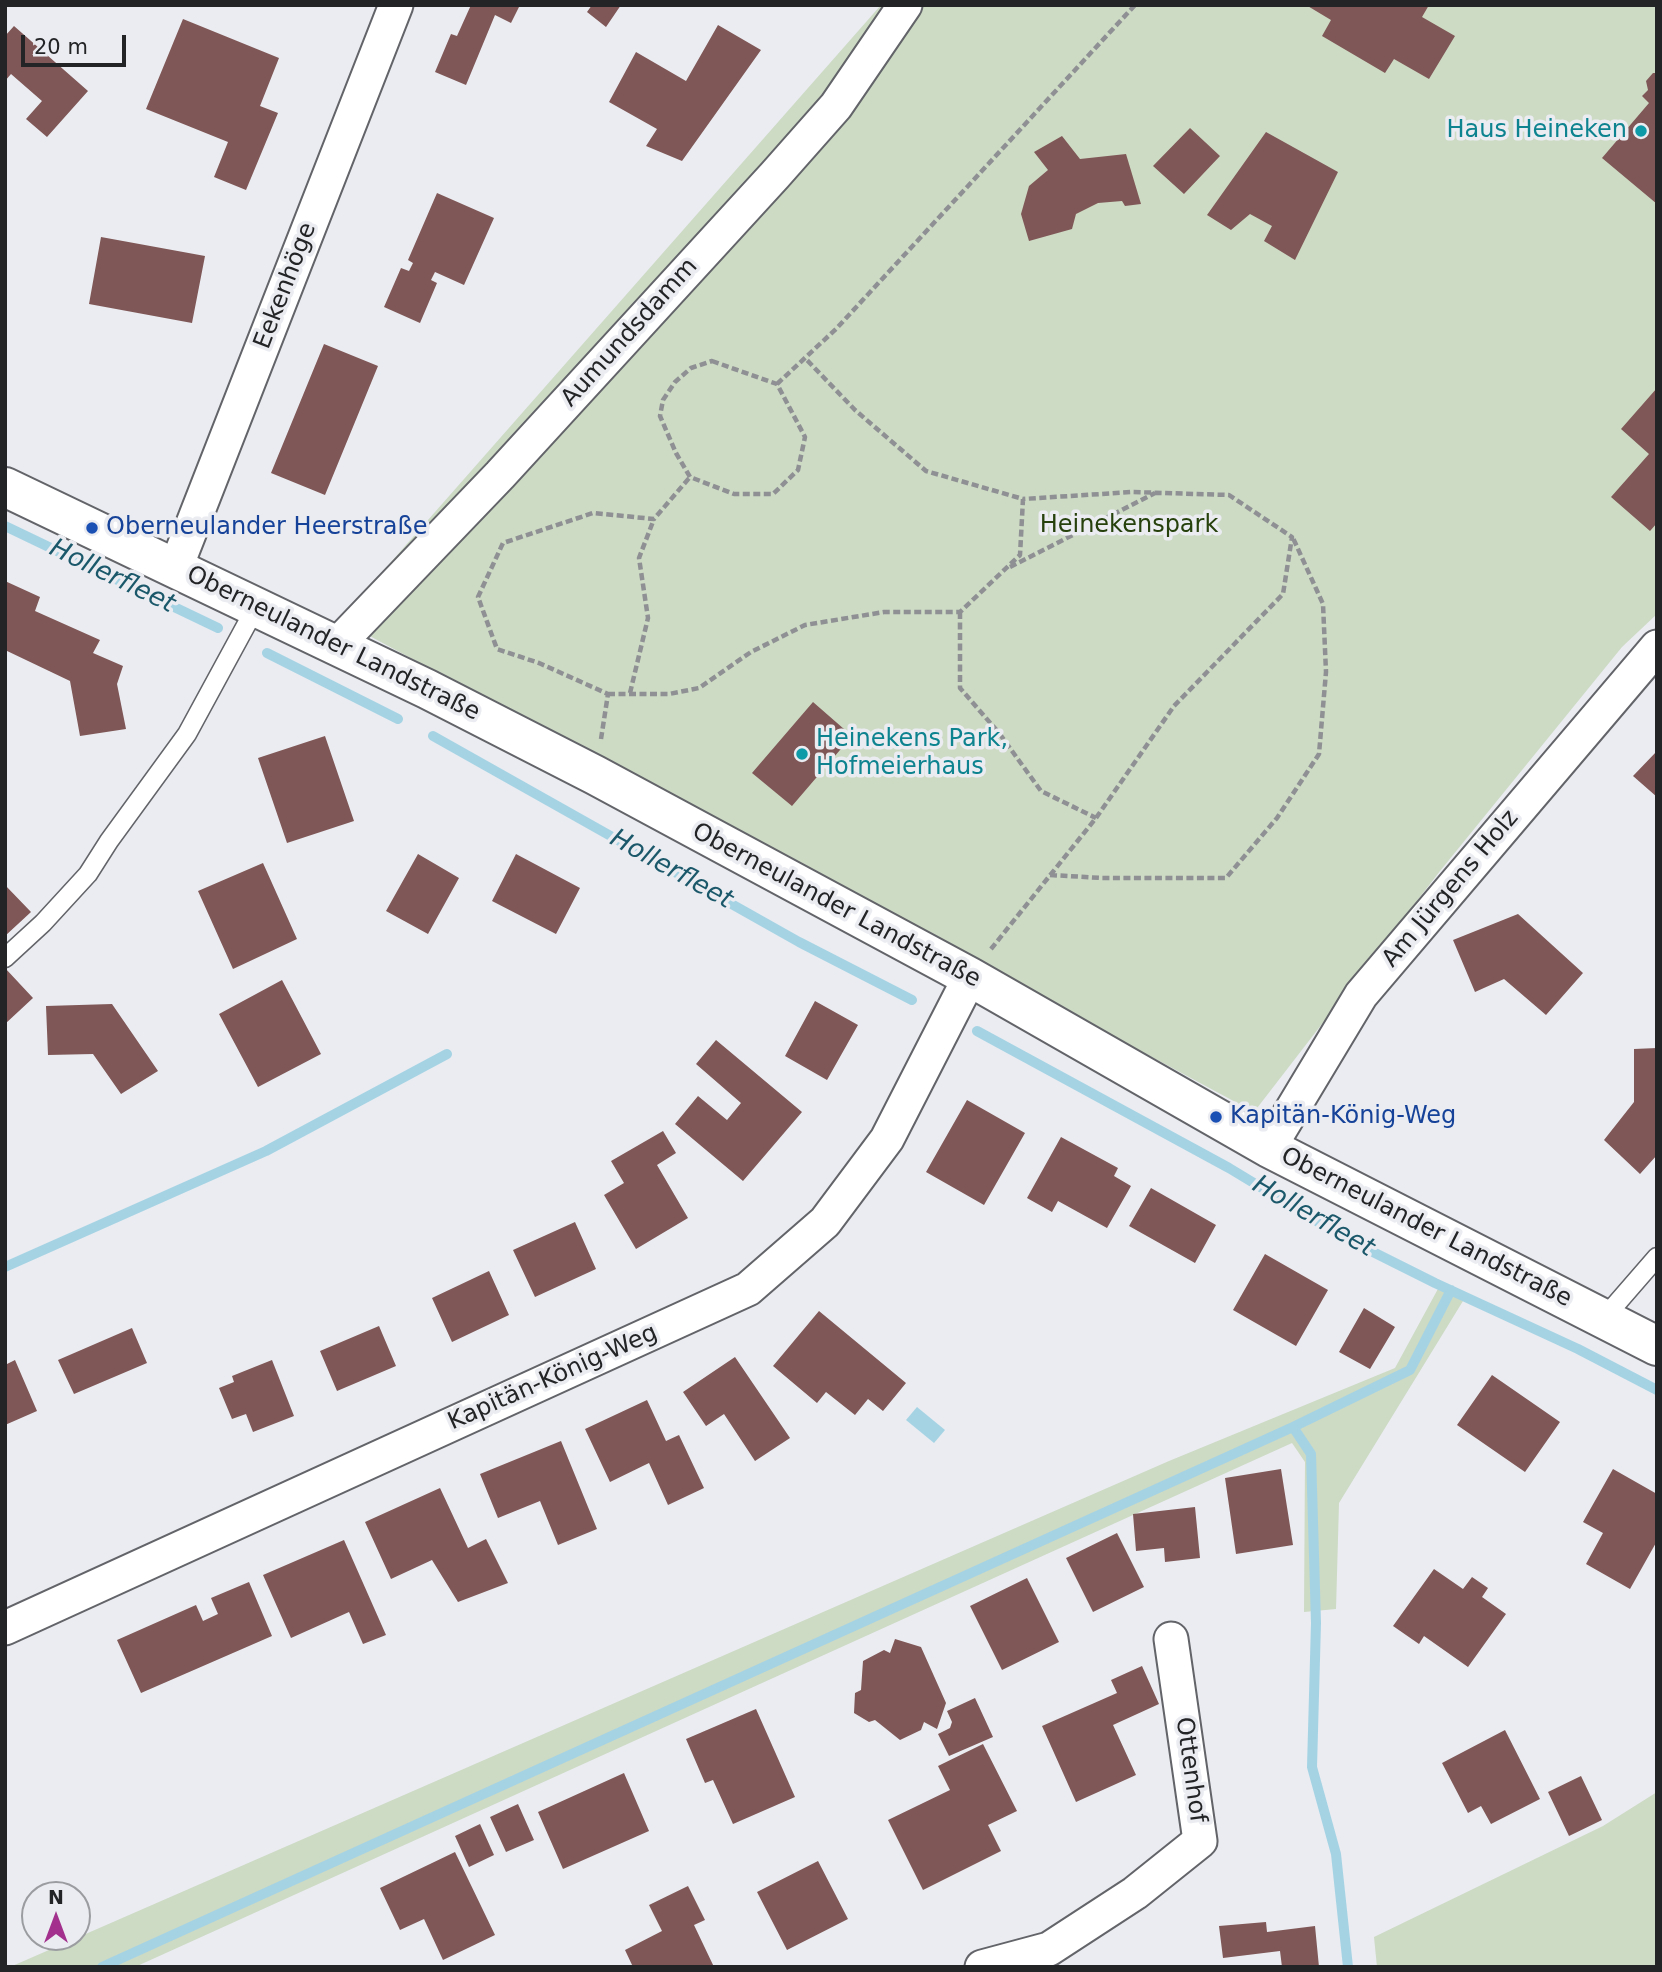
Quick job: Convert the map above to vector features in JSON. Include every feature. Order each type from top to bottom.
[{"type":"street","name":"Eekenhöge","points":[[176,567],[397,5]]},
{"type":"street","name":"Aumundsdamm","points":[[337,645],[500,475],[775,175],[836,106],[905,5]]},
{"type":"street","name":"Oberneulander Landstraße","points":[[5,486],[427,689],[595,775],[970,977],[1269,1148],[1657,1346]]},
{"type":"street","name":"Am Jürgens Holz","points":[[1269,1148],[1361,995],[1657,647]]},
{"type":"street","name":"Kapitän-König-Weg","points":[[5,1628],[748,1289],[825,1222],[887,1139],[970,977]]},
{"type":"street","name":"Ottenhof","points":[[982,1967],[1054,1958],[1200,1841],[1171,1639]]},
{"type":"lane","points":[[5,958],[43,923],[88,874],[187,734],[256,607]]},
{"type":"lane","points":[[1604,1318],[1657,1257]]},
{"type":"path","points":[[777,384],[836,329],[1135,5]]},
{"type":"path","points":[[805,358],[855,410],[926,471],[1023,499],[1132,492],[1229,495],[1292,537],[1323,604],[1326,672],[1320,754],[1277,817],[1226,878],[1102,878],[1050,875]]},
{"type":"path","points":[[712,361],[777,384],[805,437],[798,470],[773,494],[734,494],[690,477],[660,416],[663,400],[675,382],[691,368],[712,361]]},
{"type":"path","points":[[630,693],[648,618],[639,558],[654,519],[690,477]]},
{"type":"path","points":[[1005,569],[1156,492]]},
{"type":"path","points":[[654,519],[593,513],[503,543],[478,597],[497,649],[539,663],[608,694],[669,694],[699,688],[751,652],[805,625],[884,612],[960,612],[1020,555],[1023,499]]},
{"type":"path","points":[[970,977],[1096,817],[1174,706],[1283,594],[1292,537]]},
{"type":"path","points":[[960,612],[960,688],[999,733],[1041,790],[1096,817]]},
{"type":"path","points":[[595,775],[608,694]]},
{"type":"green space","name":"Heinekenspark","points":[[881,5],[1657,5],[1657,614],[1622,647],[1440,871],[1254,1112],[340,620]]},
{"type":"green space","points":[[1439,1287],[1463,1301],[1339,1503],[1336,1609],[1304,1612],[1305,1462],[1292,1443],[135,1967],[10,1967],[47,1951],[91,1951],[91,1932],[1169,1461],[1395,1368]]},
{"type":"green space","points":[[1657,1792],[1657,1967],[1377,1967],[1374,1937],[1603,1826]]},
{"type":"water","points":[[917,1407],[945,1430],[934,1443],[906,1420]]},
{"type":"building","points":[[471,5],[520,5],[511,23],[495,15],[466,85],[435,72],[451,34],[457,36]]},
{"type":"building","points":[[592,5],[621,5],[606,27],[587,12]]},
{"type":"building","points":[[1306,5],[1429,5],[1422,17],[1455,36],[1429,79],[1394,59],[1385,73],[1322,36],[1331,20]]},
{"type":"building","points":[[183,19],[279,58],[260,106],[278,113],[246,190],[214,177],[228,142],[146,109]]},
{"type":"building","points":[[718,25],[761,50],[682,161],[646,146],[657,129],[609,102],[636,52],[686,81]]},
{"type":"building","points":[[14,26],[88,91],[47,137],[26,119],[42,101],[11,74],[5,81],[5,36]]},
{"type":"building","name":"Haus Heineken","points":[[1653,73],[1657,73],[1657,204],[1602,158],[1649,103],[1642,96],[1648,90],[1646,81]]},
{"type":"building","points":[[1190,128],[1220,156],[1184,194],[1153,166]]},
{"type":"building","points":[[1266,132],[1338,172],[1295,260],[1264,241],[1272,226],[1250,214],[1231,230],[1207,215]]},
{"type":"building","points":[[1062,136],[1080,159],[1126,154],[1141,204],[1125,206],[1122,201],[1098,203],[1076,214],[1072,229],[1029,241],[1021,214],[1029,186],[1048,170],[1034,152]]},
{"type":"building","points":[[437,193],[494,218],[464,285],[435,272],[431,280],[437,283],[420,323],[384,307],[401,268],[409,271],[413,263],[408,260]]},
{"type":"building","points":[[101,237],[205,256],[192,323],[89,304]]},
{"type":"building","points":[[324,344],[378,366],[325,495],[271,473]]},
{"type":"building","points":[[1657,388],[1657,523],[1650,531],[1611,497],[1649,454],[1621,429]]},
{"type":"building","points":[[5,581],[40,597],[35,611],[100,640],[93,653],[123,666],[117,684],[126,729],[80,736],[70,681],[5,650]]},
{"type":"building","name":"Heinekens Park, Hofmeierhaus","points":[[813,702],[852,736],[792,806],[752,773]]},
{"type":"building","points":[[325,736],[354,821],[287,843],[258,758]]},
{"type":"building","points":[[1657,751],[1657,797],[1633,776]]},
{"type":"building","points":[[418,854],[459,878],[428,934],[386,911]]},
{"type":"building","points":[[516,854],[580,888],[556,934],[492,901]]},
{"type":"building","points":[[263,863],[297,939],[233,969],[198,891]]},
{"type":"building","points":[[5,885],[31,912],[5,936]]},
{"type":"building","points":[[1518,914],[1583,973],[1546,1015],[1504,979],[1475,992],[1453,940]]},
{"type":"building","points":[[5,968],[33,998],[5,1024]]},
{"type":"building","points":[[282,980],[321,1054],[258,1087],[219,1014]]},
{"type":"building","points":[[815,1001],[858,1025],[827,1080],[785,1056]]},
{"type":"building","points":[[112,1004],[158,1071],[121,1094],[93,1054],[48,1055],[46,1006]]},
{"type":"building","points":[[716,1040],[802,1112],[743,1181],[675,1124],[698,1096],[727,1120],[741,1103],[696,1064]]},
{"type":"building","points":[[1657,1048],[1657,1155],[1640,1174],[1604,1140],[1634,1102],[1634,1049]]},
{"type":"building","points":[[967,1100],[1025,1133],[984,1205],[926,1172]]},
{"type":"building","points":[[663,1131],[676,1153],[657,1165],[688,1218],[636,1249],[604,1195],[624,1183],[611,1161]]},
{"type":"building","points":[[1061,1137],[1118,1168],[1114,1176],[1131,1186],[1107,1228],[1058,1201],[1052,1212],[1027,1198]]},
{"type":"building","points":[[1151,1188],[1216,1225],[1195,1263],[1129,1226]]},
{"type":"building","points":[[575,1222],[596,1269],[535,1297],[513,1250]]},
{"type":"building","points":[[1265,1254],[1328,1290],[1296,1346],[1233,1310]]},
{"type":"building","points":[[489,1271],[509,1315],[452,1342],[432,1298]]},
{"type":"building","points":[[1364,1308],[1395,1327],[1370,1369],[1339,1352]]},
{"type":"building","points":[[819,1311],[906,1383],[883,1411],[868,1399],[855,1415],[826,1392],[817,1403],[773,1366]]},
{"type":"building","points":[[379,1326],[396,1366],[337,1391],[320,1351]]},
{"type":"building","points":[[132,1328],[147,1363],[74,1394],[58,1360]]},
{"type":"building","points":[[735,1357],[790,1438],[755,1461],[724,1414],[706,1426],[683,1392]]},
{"type":"building","points":[[15,1360],[37,1411],[5,1425],[5,1365]]},
{"type":"building","points":[[272,1360],[294,1416],[253,1432],[246,1414],[232,1419],[219,1388],[234,1382],[232,1376]]},
{"type":"building","points":[[1492,1375],[1560,1422],[1525,1472],[1457,1425]]},
{"type":"building","points":[[647,1400],[666,1441],[679,1435],[704,1488],[668,1505],[649,1463],[610,1482],[585,1429]]},
{"type":"building","points":[[561,1441],[597,1529],[558,1545],[540,1501],[498,1518],[480,1474]]},
{"type":"building","points":[[1281,1469],[1293,1545],[1236,1554],[1225,1478]]},
{"type":"building","points":[[1613,1469],[1657,1494],[1657,1541],[1630,1589],[1586,1564],[1603,1533],[1583,1522]]},
{"type":"building","points":[[440,1488],[468,1548],[486,1539],[508,1583],[458,1602],[432,1560],[391,1579],[365,1522]]},
{"type":"building","points":[[1195,1507],[1200,1558],[1165,1562],[1164,1548],[1136,1551],[1133,1514]]},
{"type":"building","points":[[1117,1533],[1144,1587],[1093,1612],[1066,1558]]},
{"type":"building","points":[[344,1540],[386,1635],[363,1644],[349,1612],[291,1638],[263,1575]]},
{"type":"building","points":[[1434,1569],[1463,1589],[1472,1577],[1488,1588],[1482,1597],[1506,1614],[1468,1667],[1424,1636],[1419,1644],[1393,1626]]},
{"type":"building","points":[[1027,1578],[1059,1642],[1002,1670],[970,1606]]},
{"type":"building","points":[[249,1582],[272,1636],[141,1693],[117,1640],[196,1605],[203,1621],[218,1614],[211,1598]]},
{"type":"building","points":[[895,1639],[921,1647],[946,1703],[937,1729],[924,1722],[921,1730],[900,1740],[875,1720],[869,1722],[854,1713],[855,1693],[861,1690],[863,1661],[884,1650],[890,1653]]},
{"type":"building","points":[[1142,1666],[1159,1704],[1113,1725],[1136,1775],[1076,1802],[1042,1726],[1117,1693],[1111,1680]]},
{"type":"building","points":[[975,1698],[993,1737],[949,1756],[938,1734],[950,1728],[952,1722],[947,1711]]},
{"type":"building","points":[[756,1709],[795,1797],[733,1824],[713,1780],[705,1783],[686,1739]]},
{"type":"building","points":[[1505,1730],[1540,1799],[1491,1824],[1481,1806],[1468,1813],[1442,1763]]},
{"type":"building","points":[[983,1744],[1017,1811],[988,1825],[1001,1851],[923,1890],[888,1820],[950,1790],[938,1766]]},
{"type":"building","points":[[624,1773],[649,1831],[563,1869],[538,1812]]},
{"type":"building","points":[[1581,1776],[1602,1820],[1569,1836],[1548,1792]]},
{"type":"building","points":[[518,1804],[534,1840],[506,1852],[490,1817]]},
{"type":"building","points":[[480,1824],[494,1855],[469,1867],[455,1836]]},
{"type":"building","points":[[455,1852],[495,1935],[443,1960],[424,1919],[400,1930],[380,1888]]},
{"type":"building","points":[[818,1861],[848,1919],[787,1950],[757,1892]]},
{"type":"building","points":[[688,1886],[705,1920],[694,1925],[714,1967],[633,1967],[625,1950],[662,1931],[649,1905]]},
{"type":"building","points":[[1266,1922],[1267,1932],[1315,1926],[1319,1967],[1282,1967],[1280,1951],[1223,1958],[1219,1926]]},
{"type":"waterway","name":"Hollerfleet","points":[[5,526],[218,628]]},
{"type":"waterway","name":"Hollerfleet","points":[[267,653],[398,719]]},
{"type":"waterway","name":"Hollerfleet","points":[[433,736],[799,942],[912,1000]]},
{"type":"waterway","name":"Hollerfleet","points":[[977,1031],[1229,1168],[1343,1237],[1578,1349],[1657,1390]]},
{"type":"waterway","points":[[5,1267],[266,1151],[447,1054]]},
{"type":"waterway","points":[[102,1967],[1293,1427],[1410,1370],[1451,1290]]},
{"type":"waterway","points":[[1293,1427],[1311,1454],[1316,1623],[1312,1767],[1336,1854],[1348,1967]]},
{"type":"place","name":"Haus Heineken","points":[[1641,131]]},
{"type":"place","name":"Oberneulander Heerstraße","points":[[92,528]]},
{"type":"place","name":"Heinekens Park, Hofmeierhaus","points":[[802,754]]},
{"type":"place","name":"Kapitän-König-Weg","points":[[1216,1117]]}]
